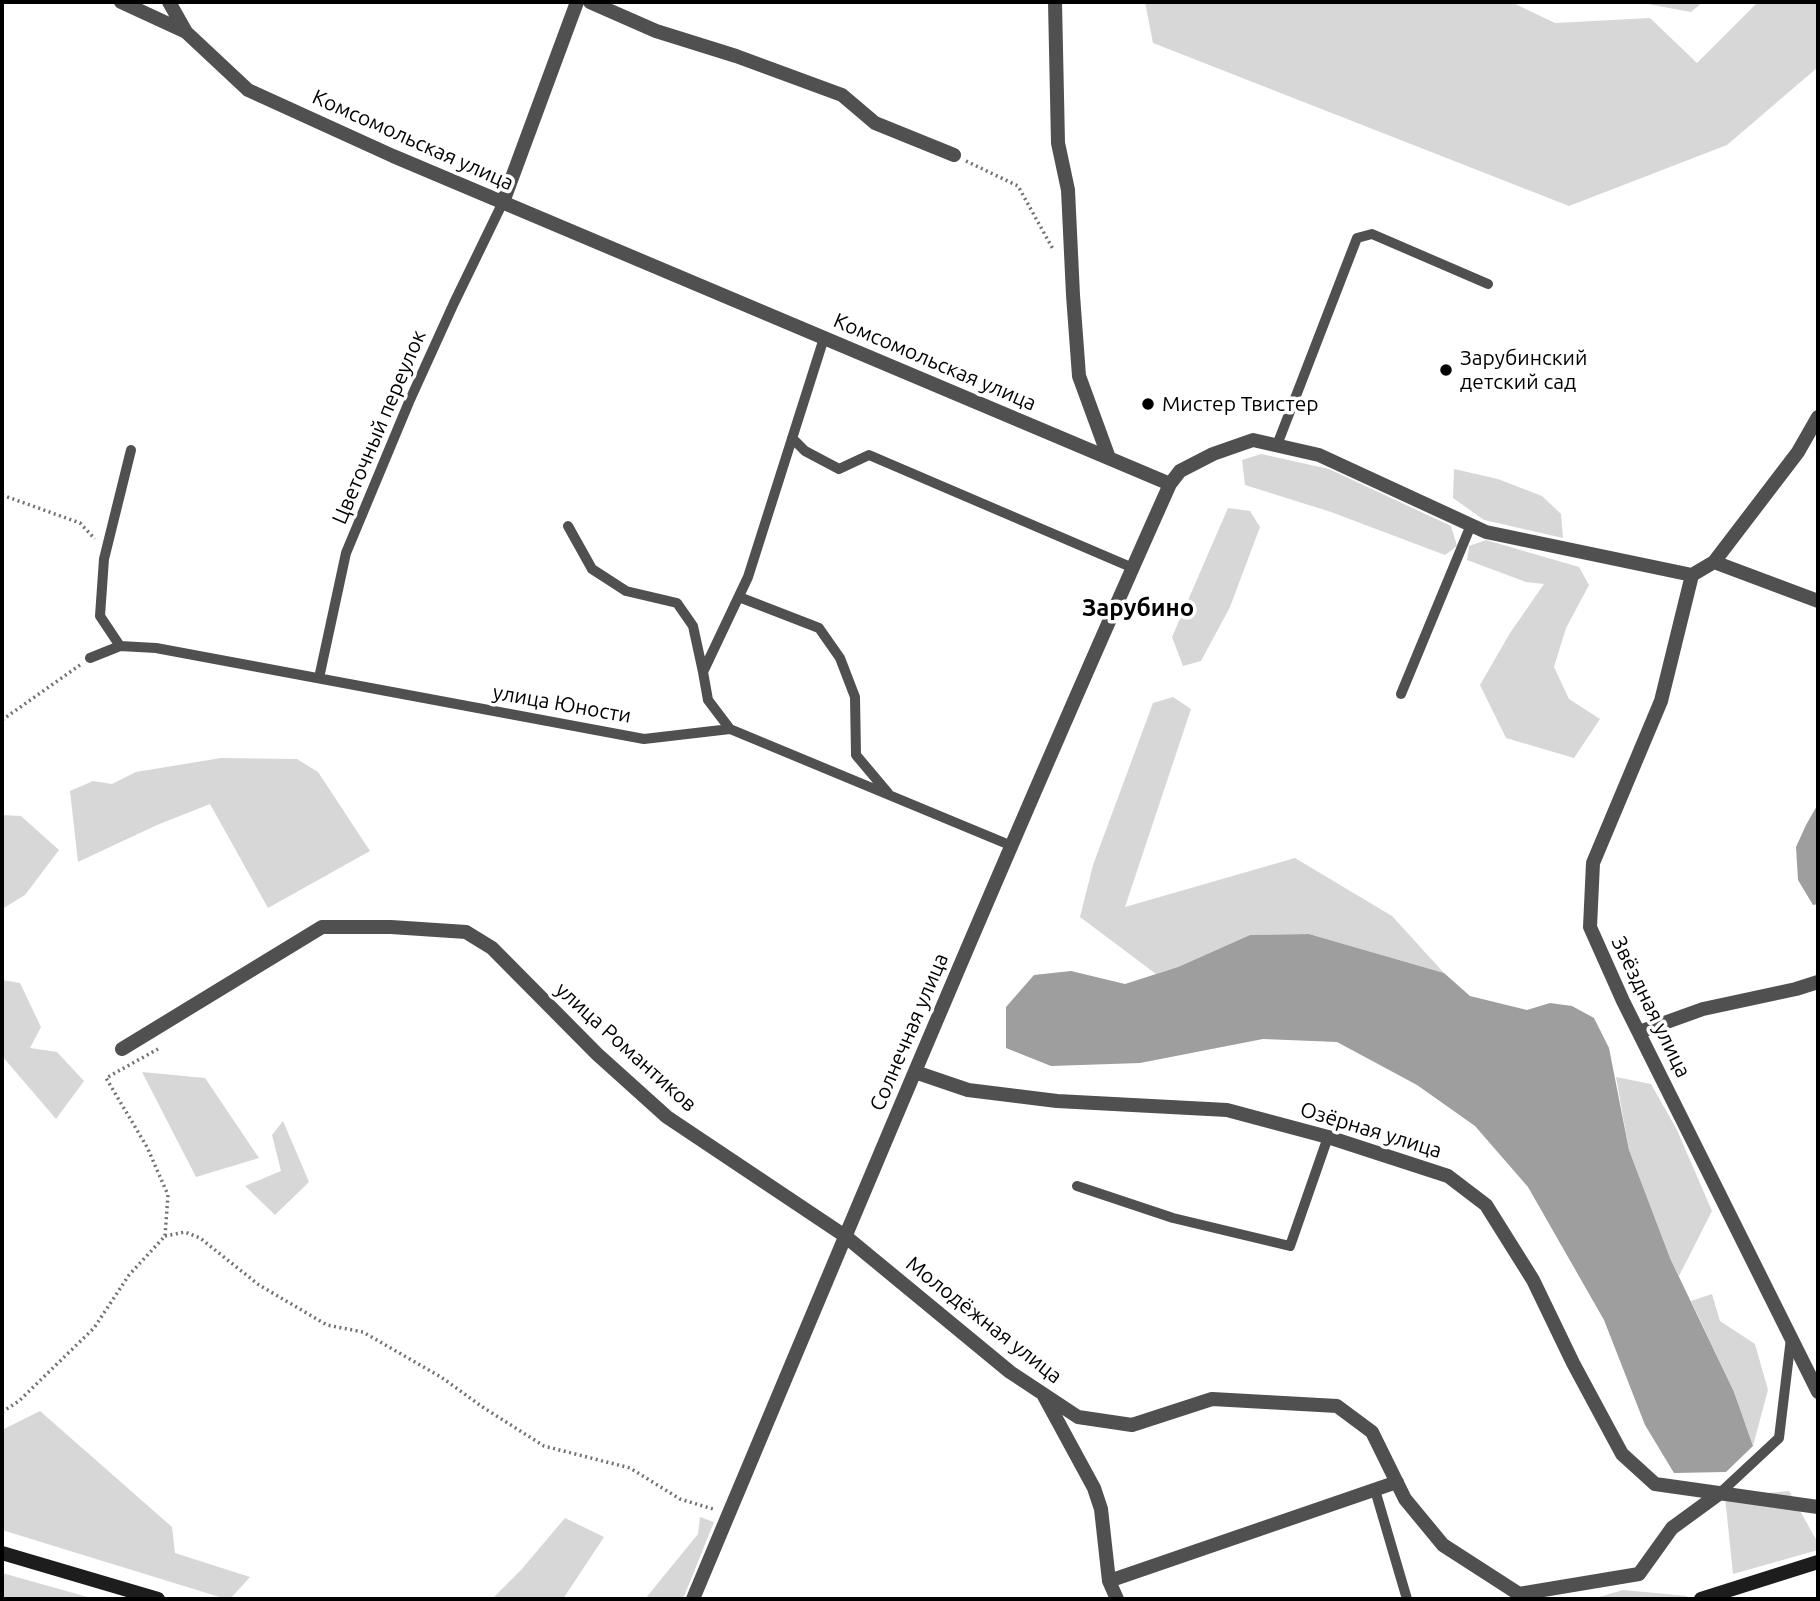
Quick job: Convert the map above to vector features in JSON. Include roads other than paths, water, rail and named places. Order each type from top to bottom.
[{"type":"main road","points":[[2,1553],[158,1599]]},
{"type":"main road","points":[[1701,1599],[1818,1562]]},
{"type":"street","points":[[121,2],[186,32]]},
{"type":"street","points":[[169,2],[186,32]]},
{"type":"street","points":[[503,202],[576,2]]},
{"type":"street","points":[[590,2],[656,31],[736,56],[842,95],[875,123],[954,155]]},
{"type":"street","points":[[1055,2],[1058,143],[1068,190],[1079,376],[1109,458]]},
{"type":"street","name":"Комсомольская улица","points":[[186,32],[248,90],[393,156],[1170,484]]},
{"type":"street","points":[[1170,484],[1180,471],[1213,454],[1253,440],[1319,455],[1486,532],[1692,575],[1714,562],[1798,452],[1818,417]]},
{"type":"street","name":"Солнечная улица","points":[[693,1599],[915,1072],[1096,649],[1170,484]]},
{"type":"street","points":[[1714,562],[1818,601]]},
{"type":"street","name":"Звёздная улица","points":[[1692,575],[1661,701],[1593,863],[1590,927],[1639,1032],[1818,1392]]},
{"type":"street","name":"улица Романтиков","points":[[122,1049],[322,927],[391,927],[466,932],[492,948],[597,1054],[667,1117],[845,1236]]},
{"type":"street","points":[[1639,1032],[1703,1009],[1818,982]]},
{"type":"street","name":"Озёрная улица","points":[[915,1072],[968,1090],[1006,1095],[1056,1101],[1227,1110],[1448,1176],[1486,1205],[1533,1280],[1573,1363],[1622,1454],[1655,1484],[1818,1507]]},
{"type":"street","name":"Молодёжная улица","points":[[845,1236],[1010,1372],[1078,1417],[1132,1425],[1212,1399],[1337,1406],[1372,1432],[1405,1499],[1443,1545],[1519,1594],[1639,1574],[1672,1528],[1720,1493]]},
{"type":"street","points":[[1044,1394],[1094,1488],[1101,1510],[1110,1581],[1117,1599]]},
{"type":"street","points":[[1110,1581],[1396,1482]]},
{"type":"lane","name":"Цветочный переулок","points":[[319,678],[346,553],[415,390],[503,202]]},
{"type":"lane","points":[[1277,445],[1357,238],[1372,234],[1488,284]]},
{"type":"lane","points":[[703,673],[748,578],[824,338]]},
{"type":"lane","points":[[792,438],[805,451],[839,469],[869,455],[1133,568]]},
{"type":"lane","points":[[120,646],[100,616],[106,550],[131,450]]},
{"type":"lane","points":[[1401,694],[1471,525]]},
{"type":"lane","points":[[568,526],[593,569],[626,591],[677,603],[693,626],[708,700],[730,729]]},
{"type":"lane","points":[[739,597],[819,628],[840,658],[855,697],[856,755],[890,796]]},
{"type":"lane","name":"улица Юности","points":[[90,658],[120,646],[156,648],[644,739],[730,729],[1012,846]]},
{"type":"lane","points":[[1076,1186],[1173,1218],[1290,1246],[1328,1138]]},
{"type":"lane","points":[[1720,1493],[1779,1438],[1791,1338]]},
{"type":"lane","points":[[1375,1490],[1407,1599]]},
{"type":"place","name":"Зарубинский детский сад","points":[[1446,370]]},
{"type":"place","name":"Мистер Твистер","points":[[1148,404]]},
{"type":"district","name":"Зарубино","points":[[1138,608]]}]
